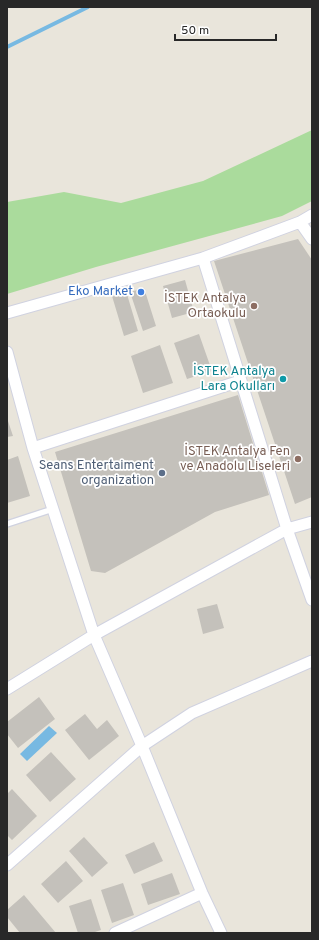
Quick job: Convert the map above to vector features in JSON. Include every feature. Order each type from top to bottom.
[{"type":"street","points":[[7,314],[203,258],[300,222],[312,215]]},
{"type":"street","points":[[300,222],[312,240]]},
{"type":"street","points":[[203,258],[287,529],[312,600]]},
{"type":"street","points":[[7,352],[33,448],[94,635],[142,746],[202,893],[221,933]]},
{"type":"street","points":[[33,448],[240,381]]},
{"type":"street","points":[[7,689],[94,635],[287,529],[312,522]]},
{"type":"street","points":[[7,865],[142,746],[192,713],[312,661]]},
{"type":"street","points":[[115,933],[202,893]]},
{"type":"lane","points":[[7,524],[53,509]]},
{"type":"green space","points":[[312,130],[312,201],[282,216],[96,267],[7,294],[7,202],[64,192],[121,203],[203,181]]},
{"type":"water","points":[[49,726],[57,733],[27,761],[20,754]]},
{"type":"building","name":"İSTEK Antalya Lara Okulları","points":[[298,239],[312,260],[312,497],[295,504],[214,261]]},
{"type":"building","points":[[185,280],[194,312],[172,318],[163,286]]},
{"type":"building","points":[[144,288],[156,326],[143,331],[130,292]]},
{"type":"building","points":[[126,291],[138,331],[124,336],[112,296]]},
{"type":"building","points":[[199,334],[212,371],[187,379],[174,343]]},
{"type":"building","points":[[160,345],[173,383],[143,393],[131,356]]},
{"type":"building","name":"Seans Entertaiment organization","points":[[238,395],[269,495],[215,512],[105,573],[91,571],[55,452]]},
{"type":"building","points":[[7,418],[13,436],[7,437]]},
{"type":"building","points":[[18,456],[30,496],[7,503],[7,460]]},
{"type":"building","points":[[217,604],[224,628],[203,634],[197,609]]},
{"type":"building","points":[[39,697],[55,719],[18,748],[7,734],[7,722]]},
{"type":"building","points":[[85,714],[97,729],[107,720],[119,736],[89,760],[65,730]]},
{"type":"building","points":[[51,752],[76,779],[50,802],[26,775]]},
{"type":"building","points":[[12,789],[37,816],[12,840],[7,835],[7,794]]},
{"type":"building","points":[[84,837],[108,863],[92,877],[69,851]]},
{"type":"building","points":[[154,842],[163,861],[134,874],[125,855]]},
{"type":"building","points":[[66,861],[83,881],[58,903],[41,884]]},
{"type":"building","points":[[172,873],[180,894],[148,905],[141,884]]},
{"type":"building","points":[[123,883],[134,915],[112,923],[101,890]]},
{"type":"building","points":[[24,895],[56,933],[20,933],[7,917],[7,910]]},
{"type":"building","points":[[91,899],[101,930],[92,933],[78,933],[69,906]]},
{"type":"waterway","points":[[7,47],[88,7]]},
{"type":"place","name":"Eko Market","points":[[141,292]]},
{"type":"place","name":"İSTEK Antalya Ortaokulu","points":[[254,306]]},
{"type":"place","name":"İSTEK Antalya Lara Okulları","points":[[283,379]]},
{"type":"place","name":"İSTEK Antalya Fen ve Anadolu Liseleri","points":[[298,459]]},
{"type":"place","name":"Seans Entertaiment organization","points":[[162,473]]}]
